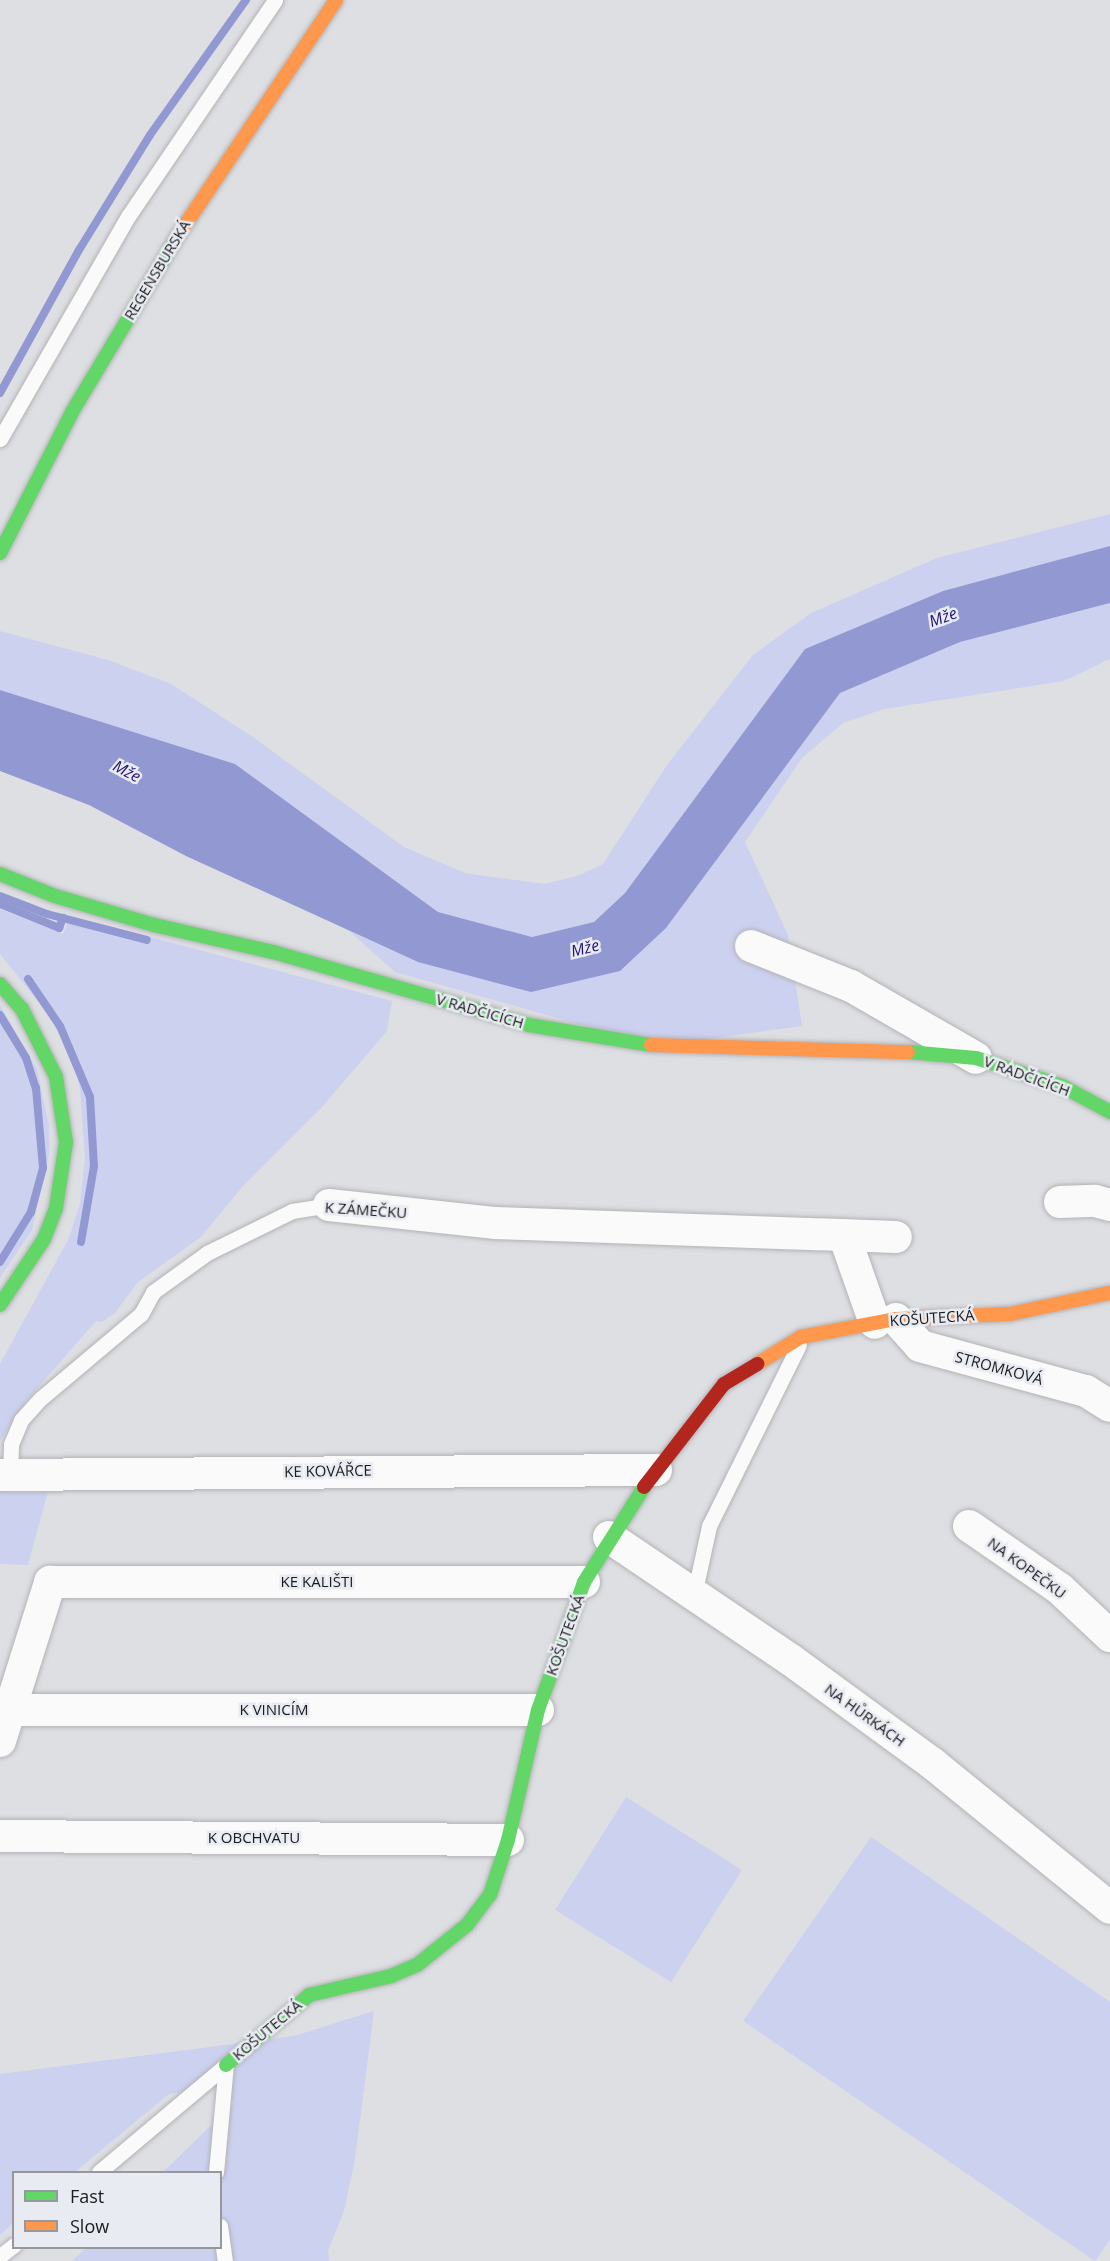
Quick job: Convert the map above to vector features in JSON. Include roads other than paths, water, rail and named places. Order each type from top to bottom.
[{"type":"street","name":"REGENSBURSKÁ","points":[[0,553],[72,412],[151,278],[207,189],[336,0]]},
{"type":"street","name":"V RADČICÍCH","points":[[0,874],[55,896],[143,922],[273,952],[529,1025],[654,1045],[880,1050],[976,1058]]},
{"type":"street","name":"V RADČICÍCH","points":[[751,946],[851,986],[976,1058],[1062,1086],[1110,1112]]},
{"type":"street","points":[[0,984],[22,1009],[52,1067],[66,1142],[56,1208],[44,1239],[0,1305]]},
{"type":"street","points":[[1060,1202],[1095,1201],[1110,1205]]},
{"type":"street","name":"K ZÁMEČKU","points":[[329,1205],[496,1223],[897,1237]]},
{"type":"street","points":[[844,1235],[886,1321]]},
{"type":"street","name":"KOŠUTECKÁ","points":[[226,2065],[309,1995],[392,1976],[441,1949],[467,1925],[490,1894],[508,1840],[538,1710],[584,1582],[609,1537],[656,1470],[724,1384],[801,1337],[886,1321],[1010,1314],[1110,1293]]},
{"type":"street","name":"STROMKOVÁ","points":[[886,1321],[920,1346],[1086,1391],[1110,1406]]},
{"type":"street","name":"KE KOVÁŘCE","points":[[5,1475],[656,1470]]},
{"type":"street","name":"NA KOPEČKU","points":[[969,1527],[1060,1589],[1110,1636]]},
{"type":"street","name":"NA HŮRKÁCH","points":[[609,1537],[933,1764],[1110,1908]]},
{"type":"street","name":"KE KALIŠTI","points":[[10,1710],[50,1582],[584,1582]]},
{"type":"street","points":[[0,1741],[10,1710]]},
{"type":"street","name":"K VINICÍM","points":[[10,1710],[538,1710]]},
{"type":"street","name":"K OBCHVATU","points":[[0,1836],[508,1840]]},
{"type":"lane","points":[[0,439],[129,215],[275,0]]},
{"type":"lane","name":"K ZÁMEČKU","points":[[5,1475],[11,1444],[21,1420],[40,1399],[141,1314],[153,1292],[207,1253],[292,1211],[329,1205]]},
{"type":"lane","points":[[694,1595],[709,1526],[801,1337]]},
{"type":"lane","points":[[100,2171],[226,2065]]},
{"type":"lane","name":"KOŠUTECKÁ","points":[[216,2171],[226,2065]]},
{"type":"lane","points":[[222,2240],[225,2261]]},
{"type":"lane","points":[[0,2256],[12,2247]]},
{"type":"water","name":"Mže","points":[[1110,546],[1110,603],[960,642],[840,693],[666,928],[620,971],[531,992],[418,962],[186,856],[89,805],[0,771],[0,690],[235,764],[438,912],[532,937],[594,922],[625,893],[805,649],[943,591]]},
{"type":"waterway","points":[[0,393],[79,250],[150,135],[246,0]]},
{"type":"waterway","points":[[0,896],[47,914],[147,940]]},
{"type":"waterway","points":[[0,904],[59,928],[63,918]]},
{"type":"waterway","points":[[28,979],[60,1026],[90,1097],[94,1166],[81,1242]]},
{"type":"waterway","points":[[0,1015],[26,1058],[36,1088],[43,1168],[31,1212],[0,1262]]}]
